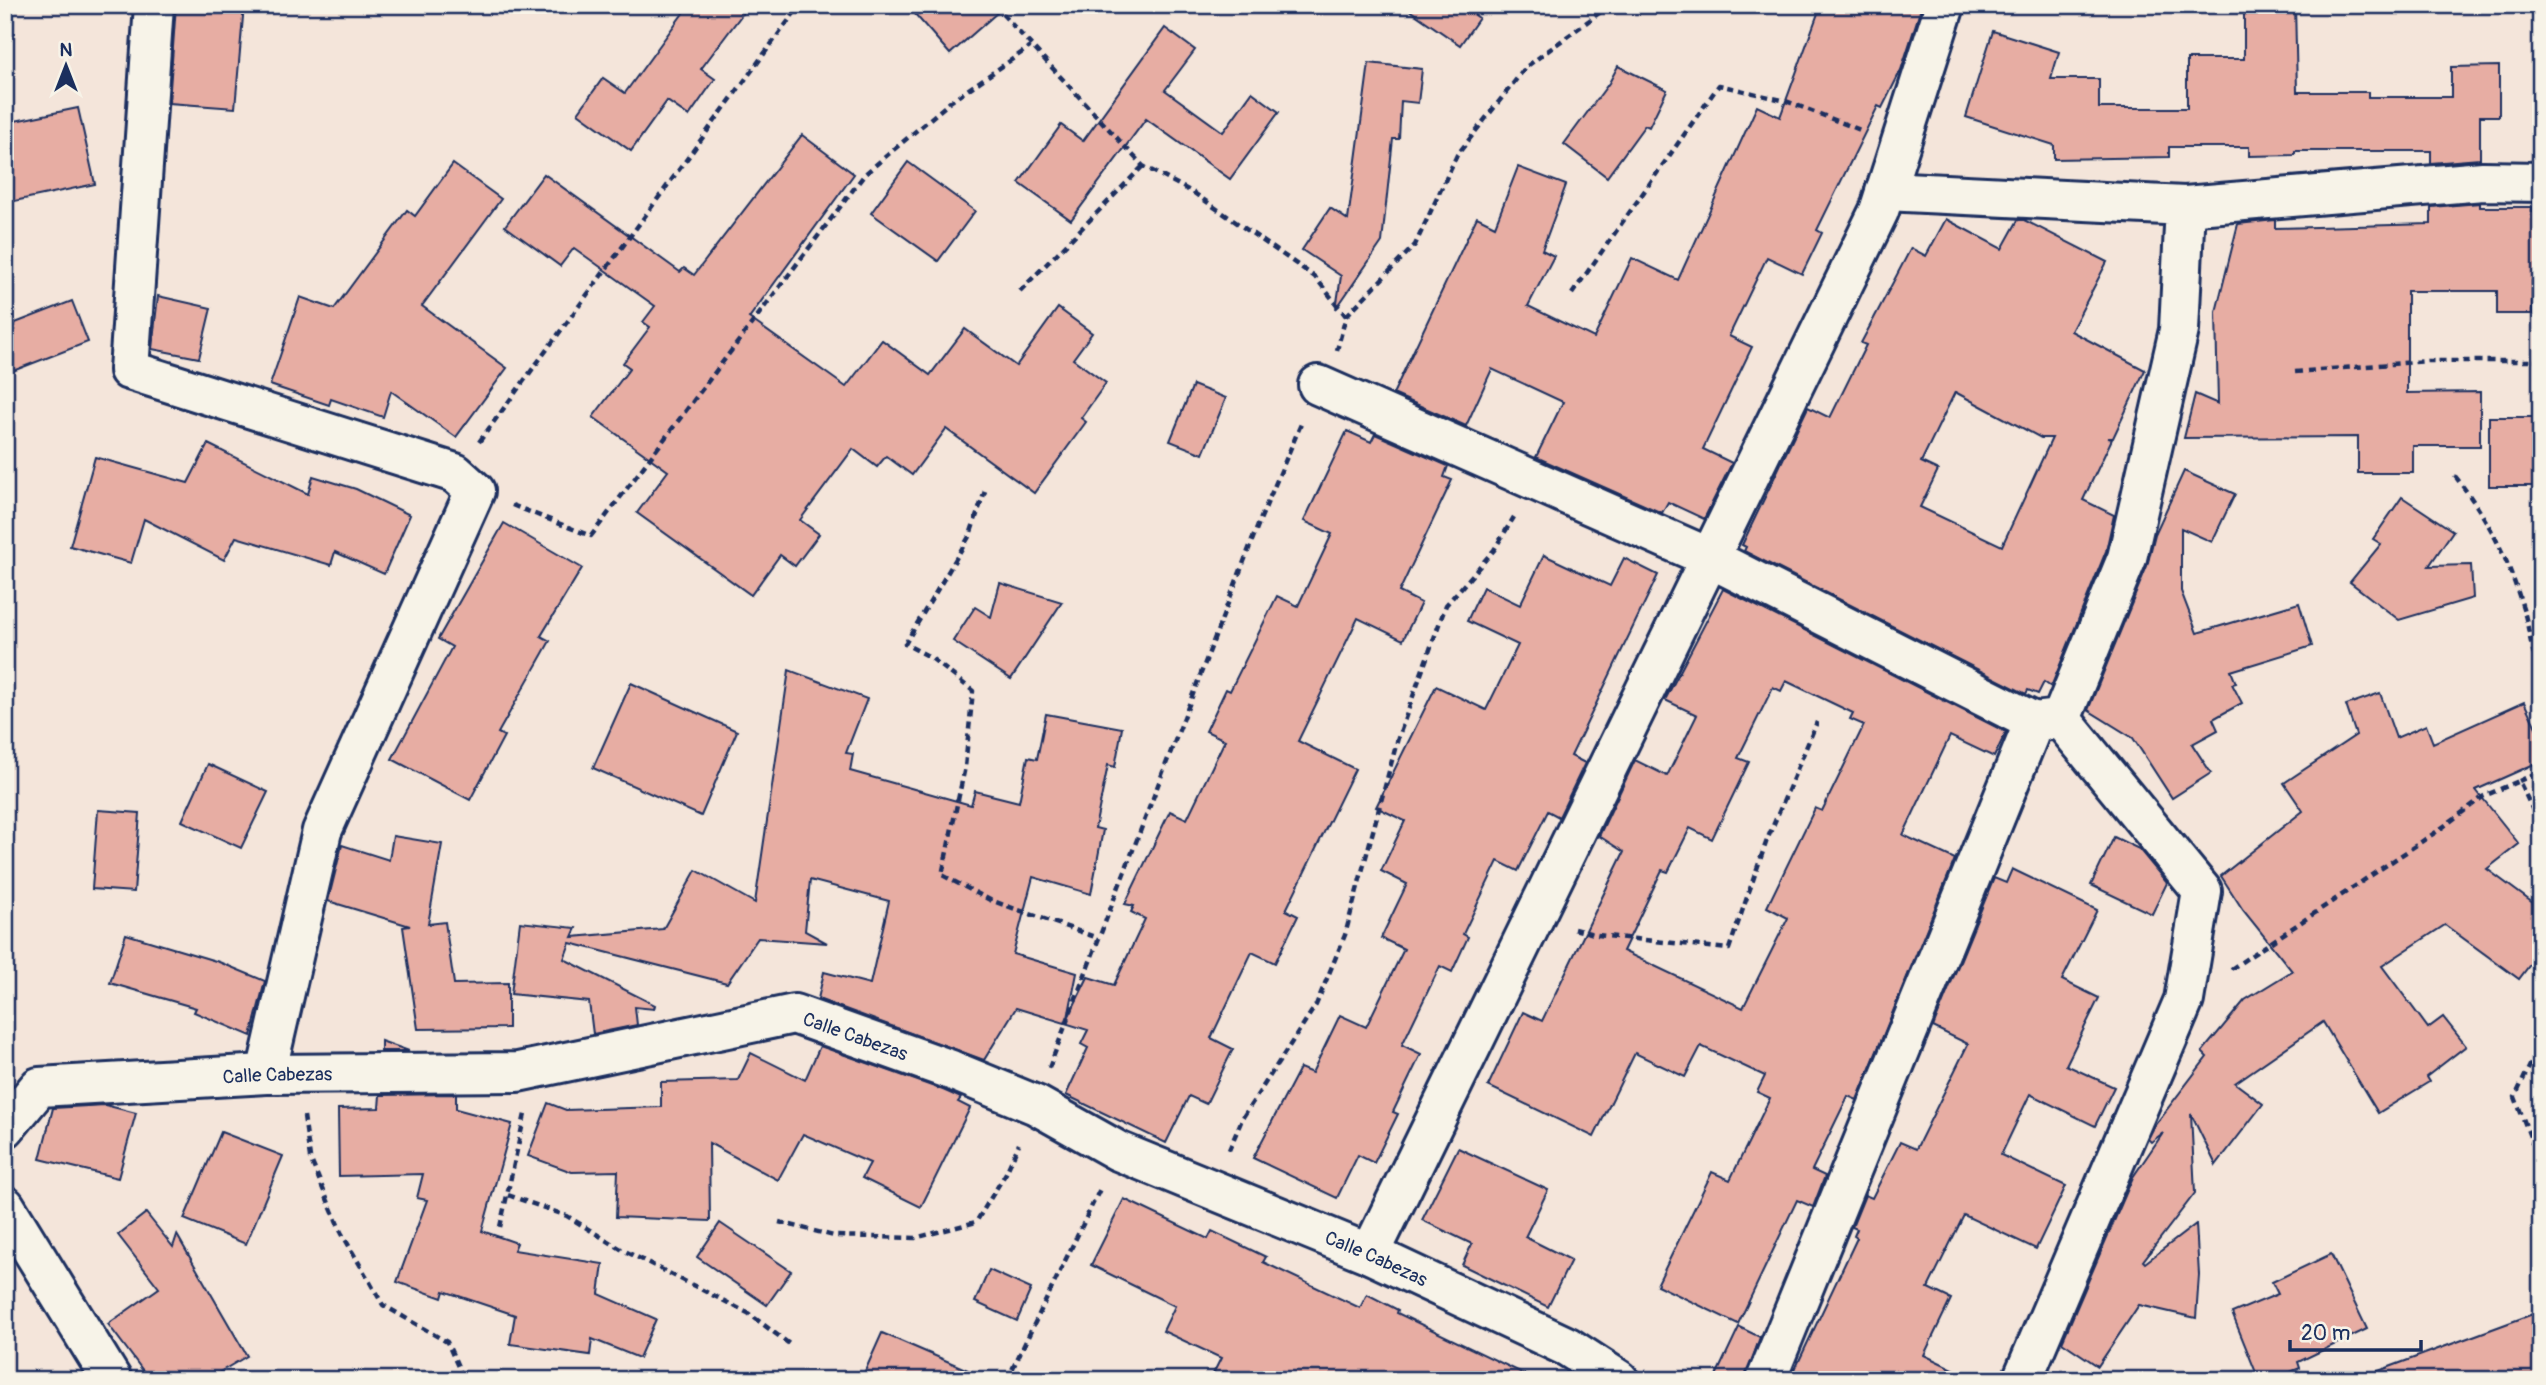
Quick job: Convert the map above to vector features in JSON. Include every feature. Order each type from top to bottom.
[{"type":"street","points":[[154,5],[129,370],[465,482],[321,831],[281,1073]]},
{"type":"street","points":[[1370,1254],[1879,211],[1945,5]]},
{"type":"street","points":[[1885,191],[2185,206],[2483,181],[2541,182]]},
{"type":"street","points":[[1766,1380],[2047,720],[2127,558],[2179,330],[2185,206]]},
{"type":"street","points":[[1318,384],[1708,557],[2047,720],[2202,891],[2184,1000],[2022,1380]]},
{"type":"street","name":"Calle Cabezas","points":[[5,1128],[39,1087],[281,1073],[517,1072],[794,1014],[951,1070],[1035,1105],[1118,1151],[1370,1254],[1568,1348],[1619,1380]]},
{"type":"street","points":[[5,1206],[112,1380]]},
{"type":"path","points":[[800,5],[465,482],[591,536],[864,174],[950,102],[1030,47]]},
{"type":"path","points":[[994,5],[1030,47],[1143,166],[1194,193],[1315,277],[1346,316]]},
{"type":"path","points":[[779,1222],[834,1236],[915,1238],[976,1222],[1006,1173],[1035,1105],[1260,520],[1318,384],[1337,350],[1346,316],[1415,245],[1457,155],[1526,67],[1610,5]]},
{"type":"path","points":[[1572,294],[1719,85],[1786,101],[1900,145]]},
{"type":"path","points":[[1020,291],[1143,166]]},
{"type":"path","points":[[2295,372],[2428,360],[2541,361]]},
{"type":"path","points":[[2455,476],[2486,517],[2506,557],[2524,608],[2534,658],[2541,673]]},
{"type":"path","points":[[1213,1190],[1243,1117],[1316,1005],[1345,935],[1398,738],[1446,605],[1494,550],[1536,481]]},
{"type":"path","points":[[985,491],[970,535],[905,644],[930,657],[973,691],[965,767],[942,875],[990,900],[1098,938]]},
{"type":"path","points":[[1533,919],[1598,935],[1730,948],[1767,840],[1817,722]]},
{"type":"path","points":[[2184,1000],[2439,830],[2484,796],[2541,771]]},
{"type":"path","points":[[2519,781],[2541,827]]},
{"type":"path","points":[[2541,1042],[2515,1097],[2541,1166]]},
{"type":"path","points":[[500,1227],[525,1114],[517,1072]]},
{"type":"path","points":[[281,1073],[310,1158],[341,1232],[383,1305],[447,1342],[464,1380]]},
{"type":"path","points":[[1007,1380],[1118,1151]]},
{"type":"path","points":[[508,1195],[567,1216],[621,1249],[748,1313],[792,1346]]},
{"type":"building","points":[[176,5],[244,5],[235,108],[169,103]]},
{"type":"building","points":[[689,5],[749,5],[701,69],[715,79],[689,116],[667,101],[631,151],[578,113],[603,78],[625,93]]},
{"type":"building","points":[[907,5],[1006,5],[950,54]]},
{"type":"building","points":[[1402,5],[1461,5],[1479,18],[1460,45]]},
{"type":"building","points":[[1821,5],[1922,5],[1901,70],[1882,108],[1878,106],[1817,230],[1822,233],[1802,274],[1767,257],[1729,336],[1752,347],[1703,449],[1732,463],[1704,519],[1668,502],[1662,513],[1536,457],[1563,402],[1492,369],[1466,426],[1393,394],[1477,217],[1495,226],[1518,167],[1566,185],[1542,250],[1554,256],[1528,306],[1594,338],[1632,258],[1678,280],[1757,106],[1780,117]]},
{"type":"building","points":[[2244,5],[2295,5],[2297,92],[2368,92],[2368,97],[2451,97],[2451,67],[2499,66],[2499,116],[2480,116],[2480,159],[2431,163],[2431,151],[2295,151],[2295,155],[2249,156],[2249,147],[2169,147],[2169,157],[2054,159],[2054,145],[1966,117],[1993,31],[2059,52],[2051,79],[2099,79],[2099,108],[2187,108],[2187,59],[2244,59]]},
{"type":"building","points":[[1165,28],[1195,50],[1165,90],[1223,132],[1252,92],[1279,112],[1230,179],[1146,119],[1071,220],[1019,183],[1061,125],[1083,141]]},
{"type":"building","points":[[1369,63],[1422,69],[1418,103],[1401,101],[1399,139],[1393,139],[1382,242],[1336,309],[1341,276],[1302,250],[1330,208],[1348,220]]},
{"type":"building","points":[[1618,66],[1667,90],[1649,127],[1645,125],[1607,177],[1564,144],[1609,83]]},
{"type":"building","points":[[78,108],[95,184],[5,203],[5,123]]},
{"type":"building","points":[[802,135],[854,174],[749,318],[846,387],[882,340],[930,375],[965,329],[1016,366],[1058,308],[1092,333],[1073,359],[1106,383],[1081,418],[1086,422],[1034,493],[946,429],[912,475],[886,456],[877,467],[853,449],[800,520],[819,534],[795,566],[780,555],[751,595],[637,513],[668,471],[593,417],[630,368],[623,363],[650,327],[643,322],[655,306],[574,248],[560,266],[505,226],[544,174],[680,272],[684,268],[694,275]]},
{"type":"building","points":[[908,162],[975,211],[938,261],[871,213]]},
{"type":"building","points":[[453,164],[501,199],[422,306],[507,368],[456,437],[391,391],[383,417],[331,399],[329,405],[270,385],[300,297],[334,309],[407,210],[415,216]]},
{"type":"building","points":[[2480,203],[2480,207],[2532,207],[2532,212],[2541,212],[2541,281],[2532,281],[2532,314],[2497,314],[2497,291],[2407,291],[2407,393],[2480,392],[2480,446],[2413,446],[2413,473],[2358,473],[2358,437],[2184,438],[2195,394],[2218,404],[2216,312],[2238,224],[2275,220],[2275,228],[2431,224],[2431,207]]},
{"type":"building","points":[[1946,219],[2002,249],[2018,220],[2024,220],[2107,262],[2071,331],[2145,370],[2113,438],[2108,438],[2112,439],[2083,500],[2114,515],[2106,551],[2051,687],[2044,682],[2038,694],[2028,690],[2026,694],[1744,551],[1746,547],[1742,545],[1808,407],[1830,418],[1866,345],[1861,343],[1911,248],[1926,256]],"holes":[[[1955,392],[2041,438],[2052,438],[2002,546],[1920,507],[1938,470],[1921,462]]]},
{"type":"building","points":[[158,296],[211,308],[199,358],[152,349]]},
{"type":"building","points":[[72,301],[88,342],[5,374],[5,327]]},
{"type":"building","points":[[1193,385],[1226,398],[1203,454],[1170,441]]},
{"type":"building","points":[[2489,417],[2541,417],[2541,486],[2489,486]]},
{"type":"building","points":[[1347,431],[1371,442],[1375,434],[1448,466],[1444,477],[1452,480],[1399,592],[1421,603],[1403,640],[1358,618],[1298,741],[1355,769],[1286,910],[1298,916],[1275,963],[1252,952],[1211,1038],[1233,1049],[1206,1104],[1189,1096],[1166,1143],[1066,1095],[1088,1048],[1081,1044],[1088,1030],[1016,1008],[984,1060],[818,999],[824,972],[870,984],[889,901],[810,880],[805,931],[827,943],[758,938],[727,983],[570,943],[564,959],[655,1005],[654,1009],[635,1007],[637,1025],[593,1034],[589,1002],[511,994],[520,922],[576,928],[572,937],[663,929],[696,870],[755,903],[789,670],[867,699],[846,753],[853,754],[850,771],[971,805],[975,791],[1019,802],[1028,757],[1037,759],[1046,714],[1122,728],[1115,767],[1108,765],[1095,828],[1103,830],[1091,894],[1033,877],[1013,954],[1077,973],[1068,1018],[1088,977],[1114,985],[1145,919],[1131,912],[1134,906],[1125,904],[1170,811],[1187,819],[1225,740],[1206,731],[1226,689],[1230,691],[1277,596],[1298,606],[1332,534],[1304,521]]},
{"type":"building","points":[[208,444],[308,494],[313,476],[356,489],[410,515],[384,574],[335,552],[331,565],[236,537],[224,560],[144,519],[131,563],[70,546],[95,457],[188,483]]},
{"type":"building","points":[[2184,471],[2235,494],[2212,542],[2181,528],[2181,591],[2197,633],[2299,603],[2312,646],[2231,671],[2236,683],[2232,684],[2242,703],[2213,719],[2218,730],[2192,744],[2211,773],[2172,798],[2133,738],[2088,710],[2147,566],[2155,534]]},
{"type":"building","points":[[2402,497],[2453,531],[2429,566],[2471,565],[2473,598],[2399,620],[2350,582],[2381,544],[2373,539]]},
{"type":"building","points":[[504,523],[582,568],[541,636],[550,641],[498,733],[504,736],[470,800],[392,759],[452,647],[438,639]]},
{"type":"building","points":[[1544,555],[1610,586],[1624,558],[1658,575],[1571,756],[1585,763],[1559,817],[1548,811],[1518,871],[1498,861],[1463,934],[1468,937],[1452,972],[1440,966],[1402,1045],[1421,1054],[1393,1112],[1398,1114],[1374,1163],[1358,1155],[1337,1198],[1253,1158],[1300,1068],[1312,1073],[1340,1015],[1366,1027],[1404,949],[1381,938],[1407,884],[1381,871],[1405,821],[1376,807],[1436,686],[1486,710],[1518,645],[1467,621],[1483,587],[1520,605]]},
{"type":"building","points":[[1000,583],[1062,602],[1011,679],[953,641],[975,607],[991,617]]},
{"type":"building","points":[[1723,589],[2006,732],[1994,757],[1950,736],[1903,835],[1955,859],[1857,1100],[1848,1096],[1812,1170],[1825,1176],[1813,1207],[1797,1200],[1738,1324],[1657,1285],[1712,1172],[1730,1180],[1770,1098],[1757,1092],[1765,1076],[1701,1046],[1685,1077],[1635,1053],[1594,1137],[1488,1086],[1523,1012],[1542,1021],[1624,852],[1599,836],[1635,760],[1667,776],[1697,715],[1665,700]],"holes":[[[1786,681],[1853,713],[1850,719],[1864,725],[1822,811],[1815,808],[1767,907],[1788,918],[1743,1008],[1623,951],[1662,870],[1668,872],[1690,828],[1712,839],[1749,762],[1738,758],[1773,687],[1781,691]]]},
{"type":"building","points":[[631,683],[737,731],[701,816],[593,768]]},
{"type":"building","points":[[2380,693],[2396,738],[2426,725],[2433,743],[2524,702],[2541,738],[2541,761],[2476,790],[2519,844],[2487,869],[2541,909],[2541,950],[2519,979],[2445,925],[2382,966],[2428,1028],[2443,1017],[2466,1046],[2426,1077],[2429,1082],[2378,1113],[2323,1022],[2235,1083],[2263,1104],[2216,1165],[2191,1114],[2195,1193],[2143,1261],[2145,1263],[2196,1224],[2199,1275],[2196,1318],[2139,1305],[2098,1366],[2062,1342],[2133,1177],[2163,1133],[2151,1142],[2148,1139],[2155,1125],[2207,1057],[2202,1052],[2245,1000],[2292,971],[2243,910],[2221,876],[2303,811],[2284,783],[2356,735],[2346,705]]},
{"type":"building","points":[[208,764],[268,792],[241,848],[182,821]]},
{"type":"building","points":[[98,810],[140,813],[134,892],[92,889]]},
{"type":"building","points":[[393,836],[442,844],[428,924],[445,922],[454,984],[508,983],[508,1028],[418,1029],[403,927],[410,926],[328,901],[342,845],[389,860]]},
{"type":"building","points":[[2114,837],[2139,849],[2167,883],[2152,914],[2091,885]]},
{"type":"building","points":[[2012,869],[2097,910],[2062,980],[2099,998],[2066,1065],[2114,1087],[2095,1126],[2030,1094],[2001,1155],[2066,1186],[2036,1249],[1964,1215],[1928,1288],[1951,1299],[1924,1355],[1976,1380],[1790,1380],[1857,1238],[1854,1236],[1857,1229],[1852,1227],[1865,1195],[1872,1198],[1900,1142],[1916,1149],[1968,1044],[1933,1027],[1994,878],[2006,883]]},
{"type":"building","points":[[126,934],[219,962],[265,981],[251,1036],[194,1012],[196,1008],[110,983]]},
{"type":"building","points":[[381,1041],[409,1051],[381,1051]]},
{"type":"building","points":[[820,1046],[943,1090],[961,1098],[958,1102],[970,1108],[921,1207],[862,1178],[870,1163],[803,1134],[778,1180],[709,1143],[710,1221],[616,1217],[618,1171],[572,1172],[528,1156],[548,1103],[566,1110],[661,1107],[661,1082],[738,1080],[751,1053],[805,1080]]},
{"type":"building","points":[[456,1094],[456,1109],[512,1124],[482,1231],[517,1243],[514,1250],[603,1264],[599,1294],[656,1319],[639,1358],[592,1339],[590,1355],[510,1344],[515,1315],[444,1291],[442,1298],[397,1282],[427,1200],[417,1198],[423,1174],[339,1176],[338,1109],[379,1108],[380,1095]]},
{"type":"building","points":[[105,1105],[136,1113],[118,1178],[40,1159],[53,1108]]},
{"type":"building","points":[[221,1132],[283,1156],[246,1244],[184,1219]]},
{"type":"building","points":[[1458,1148],[1548,1190],[1525,1237],[1571,1260],[1548,1307],[1462,1265],[1472,1244],[1422,1220]]},
{"type":"building","points":[[1124,1199],[1208,1239],[1212,1231],[1266,1257],[1263,1262],[1360,1308],[1367,1294],[1398,1310],[1397,1313],[1537,1380],[1210,1380],[1221,1358],[1163,1331],[1175,1306],[1091,1265]]},
{"type":"building","points":[[146,1213],[173,1247],[177,1235],[247,1356],[206,1380],[150,1380],[108,1324],[159,1288],[118,1235]]},
{"type":"building","points":[[720,1223],[791,1271],[767,1305],[697,1257]]},
{"type":"building","points":[[2331,1254],[2367,1329],[2298,1362],[2300,1368],[2271,1380],[2259,1380],[2232,1313],[2278,1294],[2272,1282]]},
{"type":"building","points":[[989,1270],[1031,1289],[1017,1321],[975,1302]]},
{"type":"building","points":[[2541,1311],[2541,1380],[2366,1380],[2365,1376]]},
{"type":"building","points":[[1739,1327],[1760,1337],[1745,1380],[1714,1380]]},
{"type":"building","points":[[882,1333],[991,1380],[861,1380]]}]
